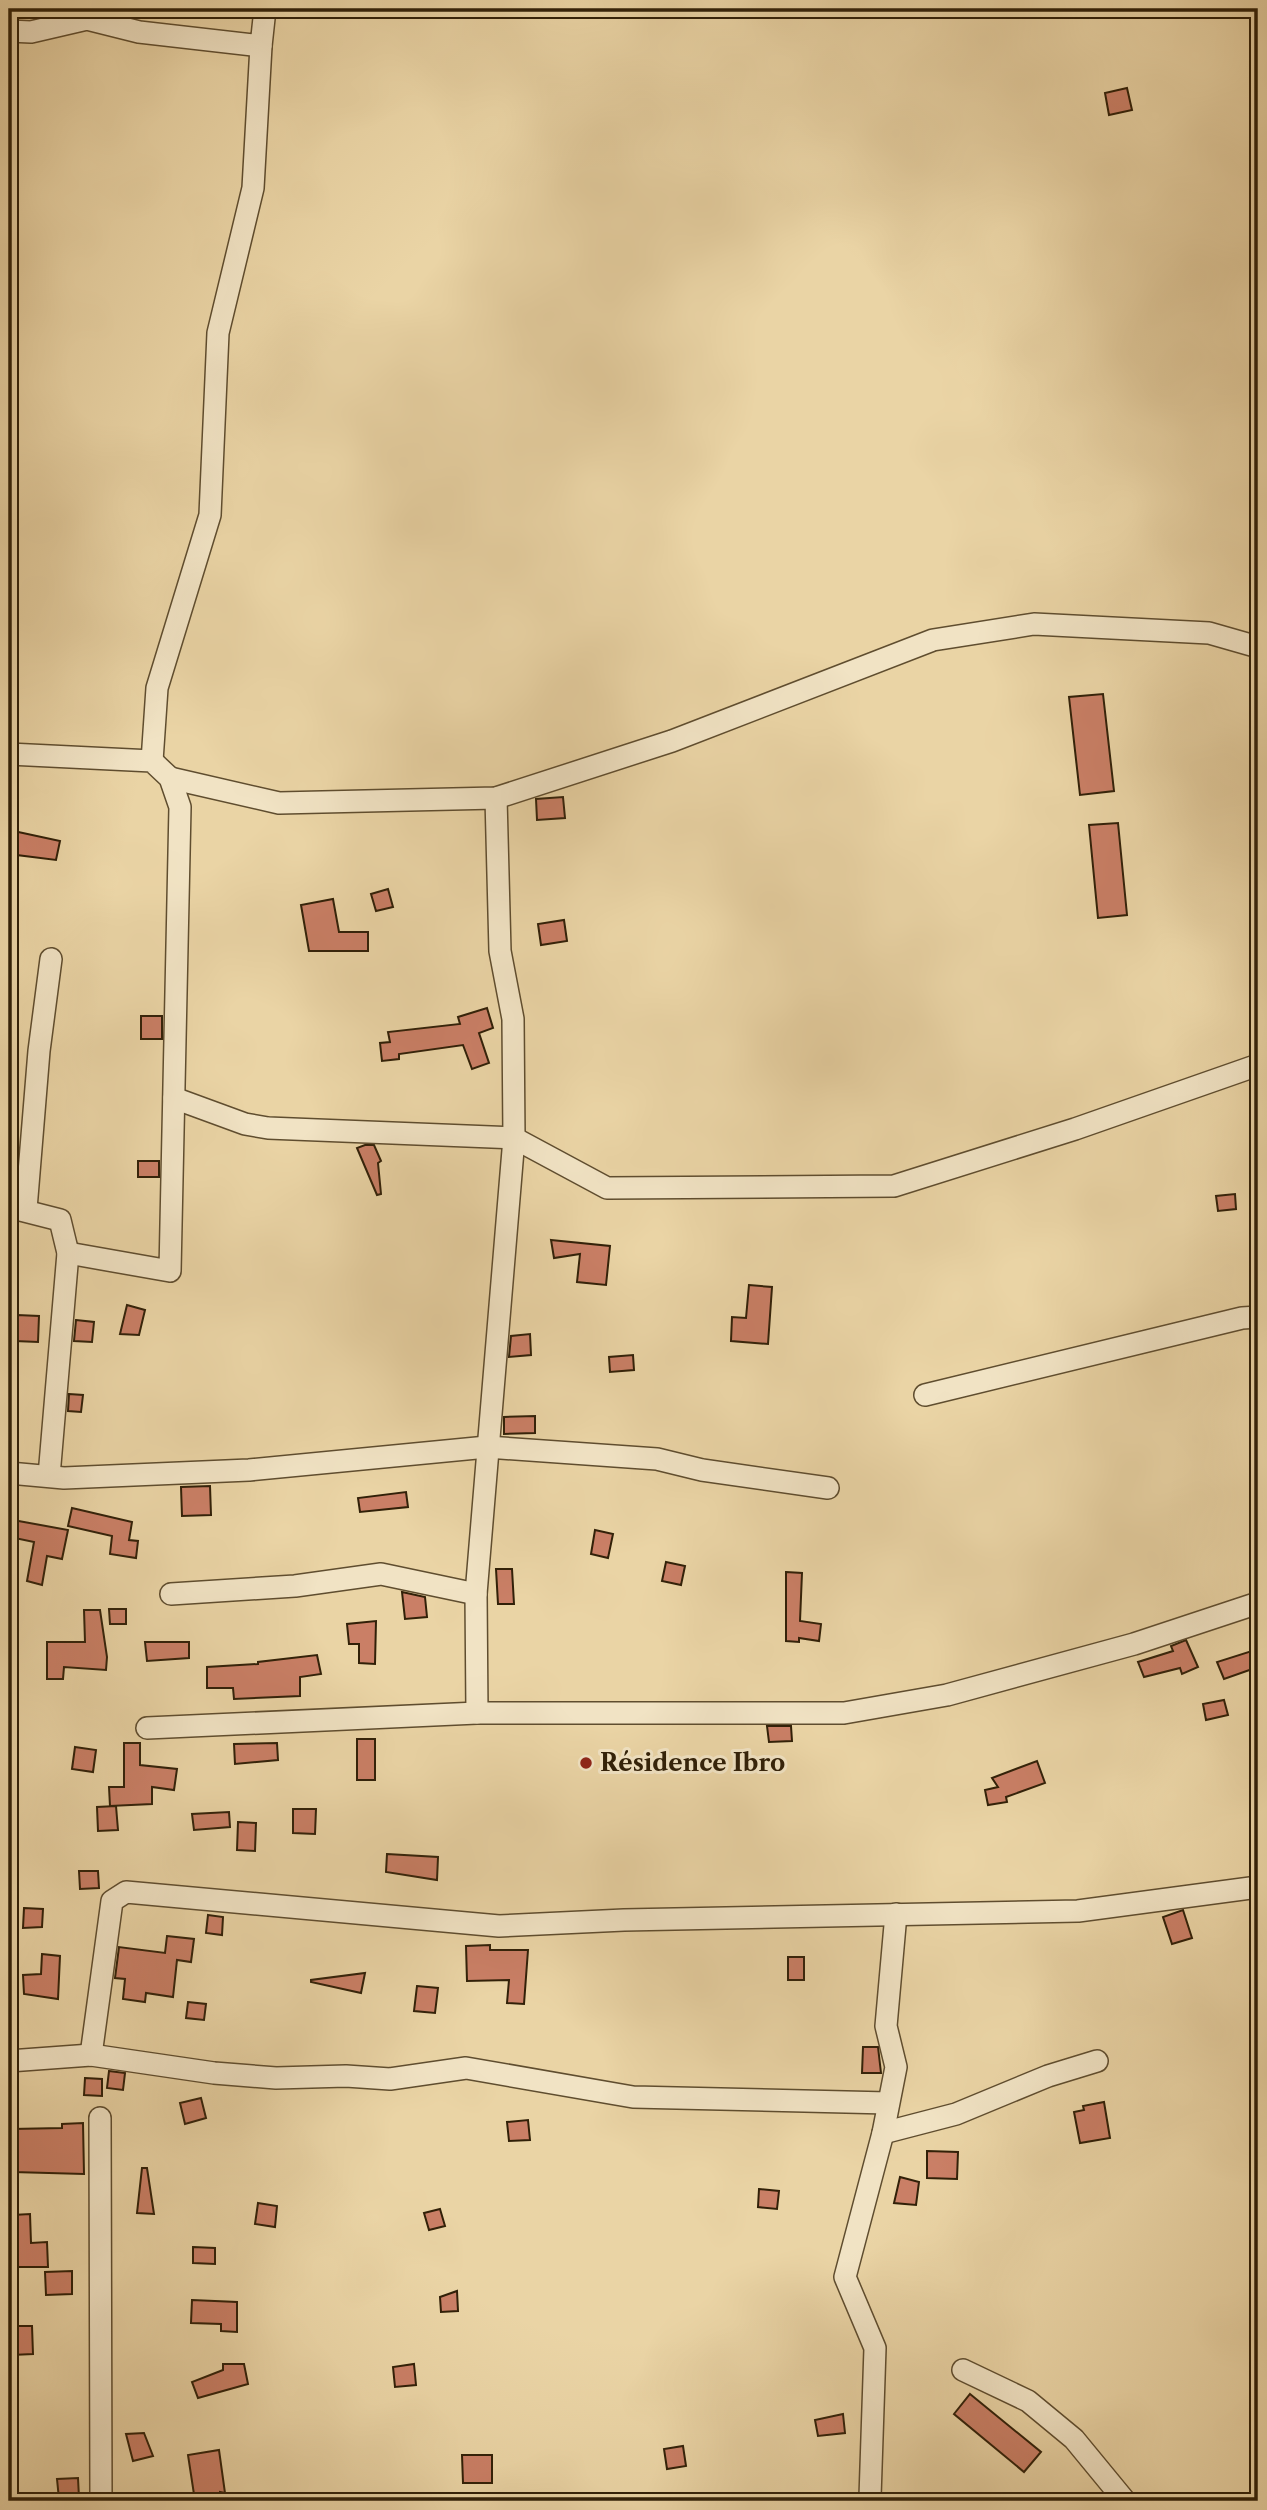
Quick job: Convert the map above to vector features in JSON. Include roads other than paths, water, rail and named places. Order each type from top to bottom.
[{"type":"street","points":[[152,761],[157,688],[210,515],[218,333],[253,188],[265,9]]},
{"type":"street","points":[[9,31],[31,32],[88,19],[139,32],[261,46]]},
{"type":"street","points":[[170,778],[279,803],[496,798],[672,741],[933,640],[1034,624],[1209,633],[1258,647]]},
{"type":"street","points":[[9,754],[152,761],[170,778],[180,807],[170,1271],[68,1252]]},
{"type":"street","points":[[477,1713],[476,1594],[514,1138],[513,1019],[500,951],[496,798]]},
{"type":"street","points":[[49,1476],[68,1252],[60,1220],[17,1208],[51,959]]},
{"type":"street","points":[[174,1097],[245,1124],[268,1128],[514,1138],[607,1188],[894,1186],[1075,1129],[1258,1065]]},
{"type":"street","points":[[925,1395],[1241,1318],[1258,1317]]},
{"type":"street","points":[[9,1472],[49,1476],[249,1470],[487,1447],[657,1459],[702,1470],[828,1488]]},
{"type":"street","points":[[171,1594],[295,1586],[381,1574],[476,1594]]},
{"type":"street","points":[[147,1728],[477,1713],[844,1713],[947,1695],[1134,1644],[1258,1603]]},
{"type":"street","points":[[91,2055],[112,1901],[126,1892],[499,1926],[1077,1911],[1258,1887]]},
{"type":"street","points":[[870,2497],[875,2348],[845,2277],[883,2133],[896,2067],[886,2025],[896,1914]]},
{"type":"street","points":[[9,2061],[91,2055],[214,2073],[276,2078],[346,2076],[390,2079],[466,2068],[633,2097],[888,2103]]},
{"type":"street","points":[[883,2133],[956,2114],[1048,2076],[1097,2062]]},
{"type":"street","points":[[100,2118],[101,2501]]},
{"type":"street","points":[[963,2371],[1028,2401],[1074,2440],[1125,2501]]},
{"type":"place","name":"Résidence Ibro","points":[[586,1763]]}]
